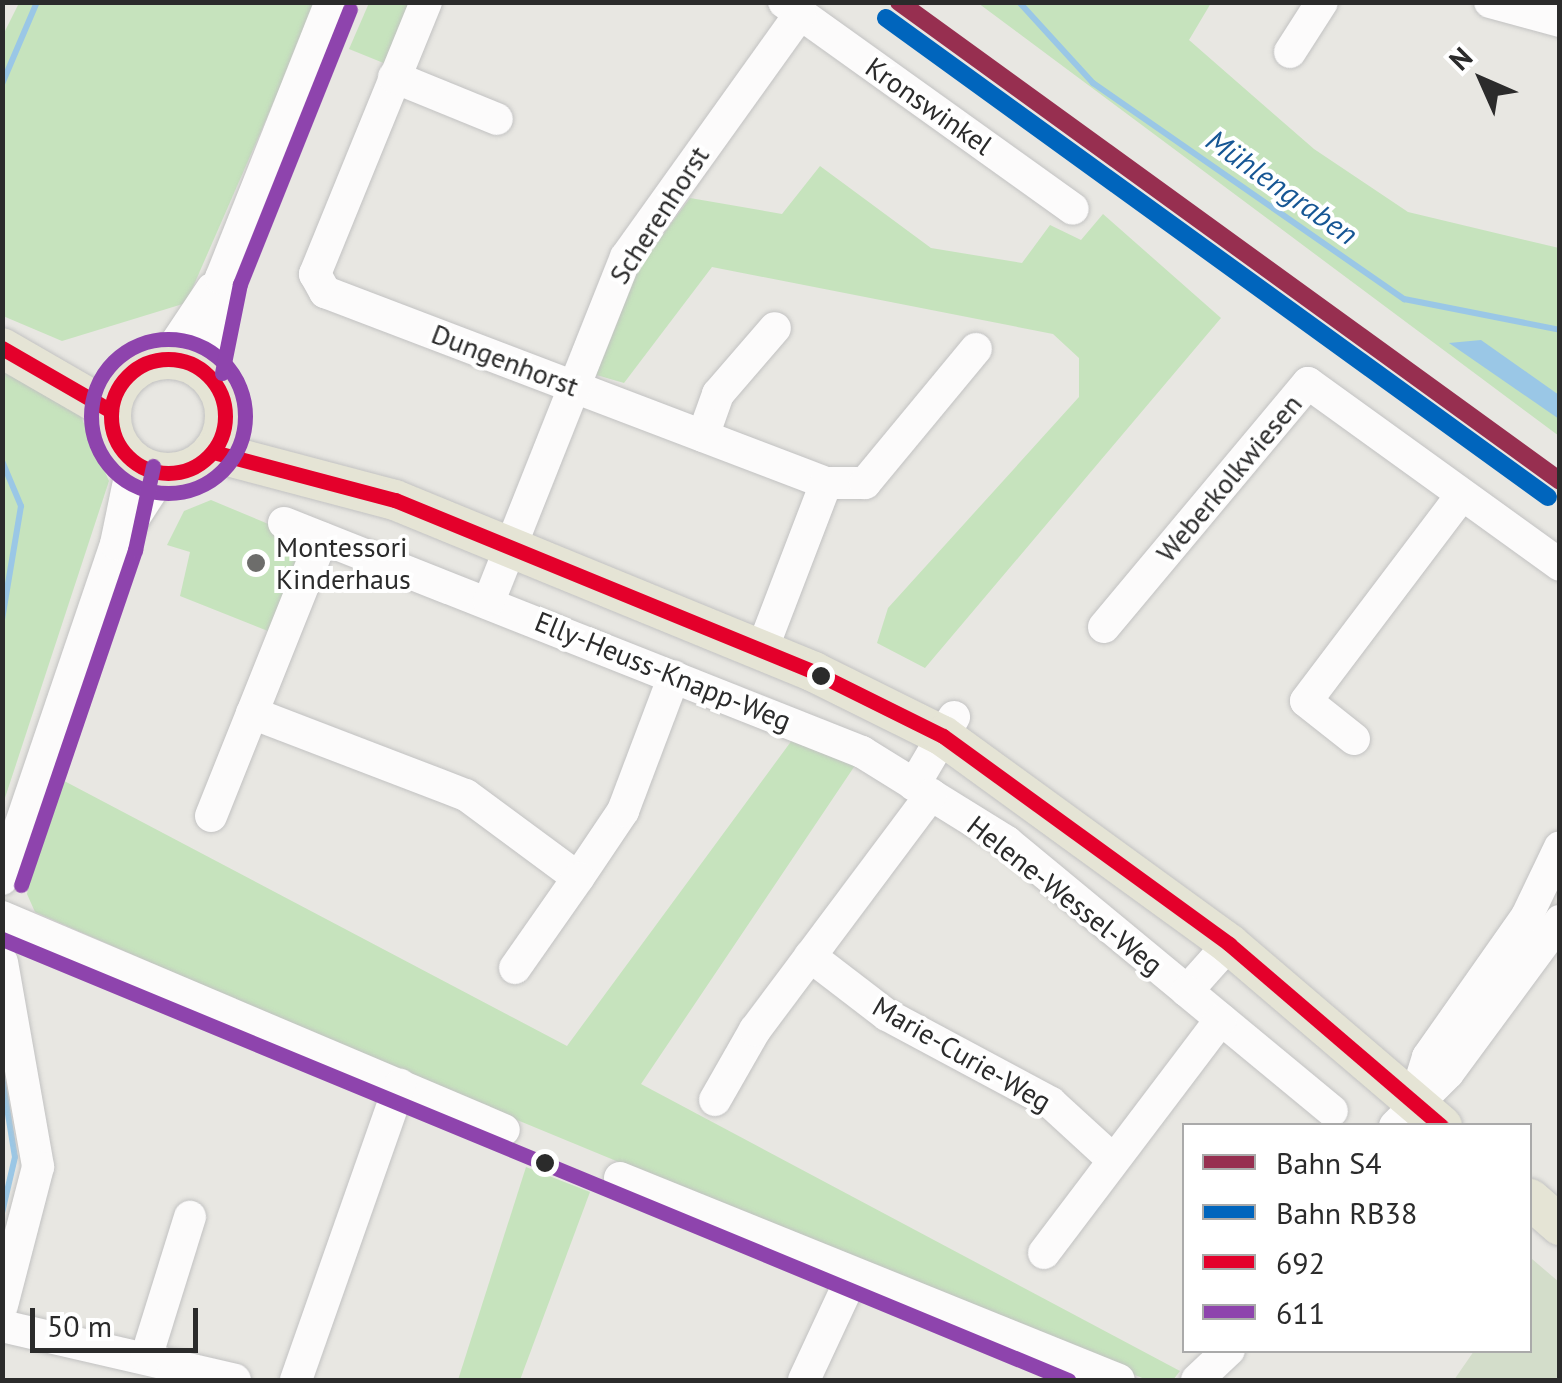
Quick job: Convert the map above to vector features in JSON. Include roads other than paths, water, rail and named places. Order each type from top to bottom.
[{"type":"main road","points":[[12,353],[116,396],[148,468],[220,436],[395,500],[608,586],[648,587],[949,726],[1195,901],[1229,944],[1417,1118]]},
{"type":"main road","points":[[116,396],[184,363],[221,392],[220,436]]},
{"type":"main road","points":[[1532,1202],[1560,1225]]},
{"type":"street","points":[[184,363],[331,2]]},
{"type":"street","points":[[426,2],[394,76],[497,119]]},
{"type":"street","points":[[1290,52],[1322,2]]},
{"type":"street","points":[[1490,2],[1560,21]]},
{"type":"street","name":"Kronswinkel","points":[[792,8],[1073,208]]},
{"type":"street","name":"Scherenhorst","points":[[510,546],[626,257],[792,8]]},
{"type":"street","name":"Dungenhorst","points":[[394,76],[315,274],[325,292],[826,482],[865,484],[976,349]]},
{"type":"street","points":[[703,436],[718,394],[774,328]]},
{"type":"street","name":"Weberkolkwiesen","points":[[1104,627],[1308,383],[1560,566]]},
{"type":"street","points":[[2,879],[116,544],[148,468]]},
{"type":"street","points":[[764,643],[826,482]]},
{"type":"street","points":[[1354,738],[1306,701],[1462,495]]},
{"type":"street","name":"Elly-Heuss-Knapp-Weg","points":[[284,523],[837,740]]},
{"type":"street","points":[[211,816],[322,538]]},
{"type":"street","points":[[489,602],[510,546]]},
{"type":"street","points":[[515,968],[623,811],[674,676]]},
{"type":"street","points":[[252,713],[466,795],[578,878]]},
{"type":"street","points":[[715,1100],[923,790],[949,726]]},
{"type":"street","name":"Helene-Wessel-Weg","points":[[837,740],[1007,842],[1332,1110]]},
{"type":"street","points":[[1417,1118],[1428,1057],[1527,916],[1560,847]]},
{"type":"street","points":[[2,917],[504,1130]]},
{"type":"street","points":[[1417,1118],[1560,921]]},
{"type":"street","name":"Helene-Wessel-Weg","points":[[1188,991],[1229,944]]},
{"type":"street","name":"Marie-Curie-Weg","points":[[810,956],[888,1015],[1051,1104],[1110,1157]]},
{"type":"street","points":[[2,962],[38,1167],[2,1305]]},
{"type":"street","points":[[1044,1253],[1110,1157],[1221,1018]]},
{"type":"street","points":[[296,1380],[400,1085]]},
{"type":"street","points":[[620,1178],[1119,1380]]},
{"type":"street","points":[[146,1358],[190,1217]]},
{"type":"street","points":[[804,1380],[853,1275]]},
{"type":"street","points":[[2,1326],[235,1380]]},
{"type":"street","points":[[1197,1380],[1226,1353]]},
{"type":"water","points":[[1481,340],[1559,395],[1559,419],[1449,343]]},
{"type":"waterway","points":[[2,84],[37,2]]},
{"type":"waterway","name":"Mühlengraben","points":[[1019,2],[1093,83],[1404,299],[1560,330]]},
{"type":"waterway","points":[[2,461],[21,506],[2,620]]},
{"type":"waterway","points":[[2,1077],[15,1157],[2,1213]]},
{"type":"rail line","name":"S4","points":[[899,2],[1560,481]]},
{"type":"rail line","name":"RB38","points":[[886,18],[1548,497]]},
{"type":"place","name":"Montessori Kinderhaus","points":[[256,563]]}]
